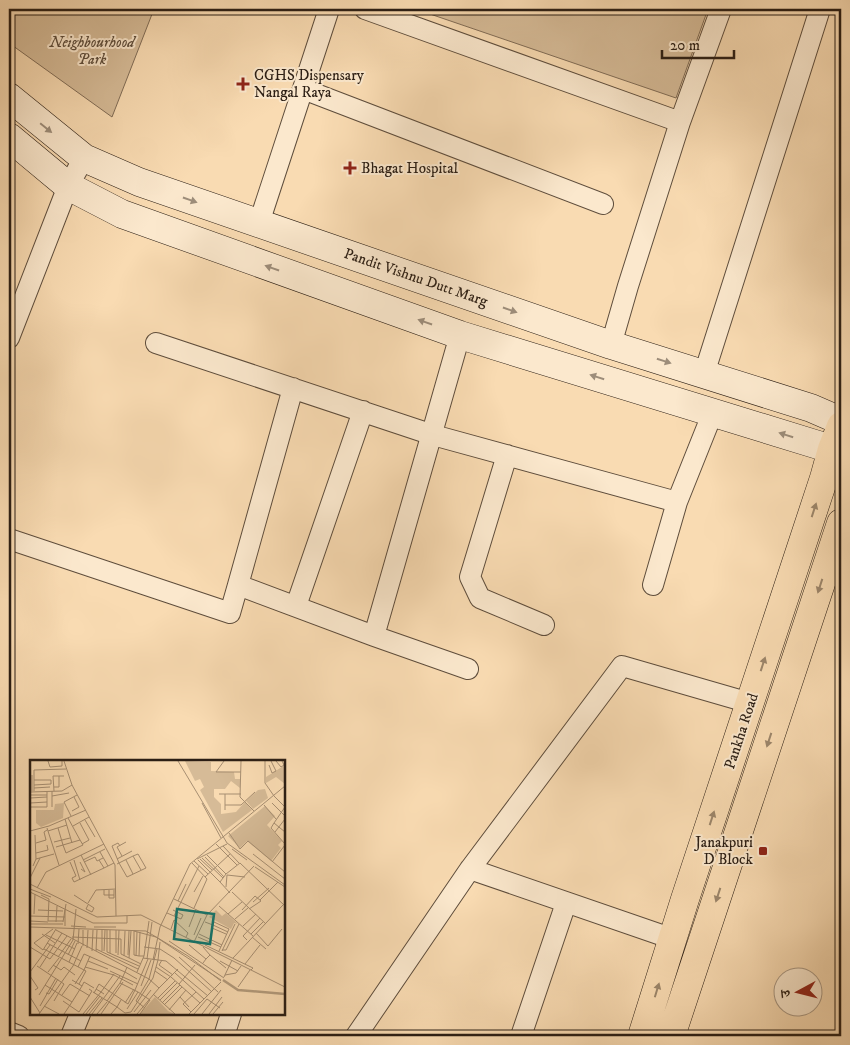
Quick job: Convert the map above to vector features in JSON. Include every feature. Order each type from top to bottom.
[{"type":"main road","name":"Pankha Road","points":[[642,1036],[824,478],[838,442]]},
{"type":"main road","name":"Pankha Road","points":[[671,1036],[840,529]]},
{"type":"street","points":[[260,223],[329,9]]},
{"type":"street","points":[[365,9],[402,15],[680,122]]},
{"type":"street","points":[[612,345],[628,286],[680,122],[721,9]]},
{"type":"street","points":[[704,374],[820,9]]},
{"type":"street","points":[[303,89],[603,204]]},
{"type":"street","name":"Pandit Vishnu Dutt Marg","points":[[9,97],[84,158],[139,182],[612,345],[811,408],[841,421]]},
{"type":"street","points":[[9,137],[68,186],[130,217],[460,334],[713,412],[838,442]]},
{"type":"street","points":[[9,338],[68,186],[84,158]]},
{"type":"street","points":[[374,636],[433,435],[460,334]]},
{"type":"street","points":[[156,343],[433,435],[678,502]]},
{"type":"street","points":[[9,539],[230,613],[293,388]]},
{"type":"street","points":[[296,606],[363,412]]},
{"type":"street","points":[[654,585],[678,502],[713,412]]},
{"type":"street","points":[[507,455],[470,577],[480,598],[544,625]]},
{"type":"street","points":[[238,585],[468,669]]},
{"type":"street","points":[[356,1036],[470,869],[622,666],[750,703]]},
{"type":"street","points":[[470,869],[673,939]]},
{"type":"street","points":[[521,1036],[566,903]]},
{"type":"street","points":[[71,1036],[80,1015]]},
{"type":"street","points":[[224,1036],[231,1015]]},
{"type":"street","points":[[9,1032],[19,1036]]},
{"type":"green space","name":"Neighbourhood Park","points":[[9,9],[154,9],[112,117],[9,43]]},
{"type":"green space","points":[[431,9],[708,9],[676,98],[430,14]]},
{"type":"place","name":"CGHS Dispensary Nangal Raya","points":[[243,84]]},
{"type":"place","name":"Bhagat Hospital","points":[[350,168]]},
{"type":"place","name":"Janakpuri D Block","points":[[763,851]]}]
